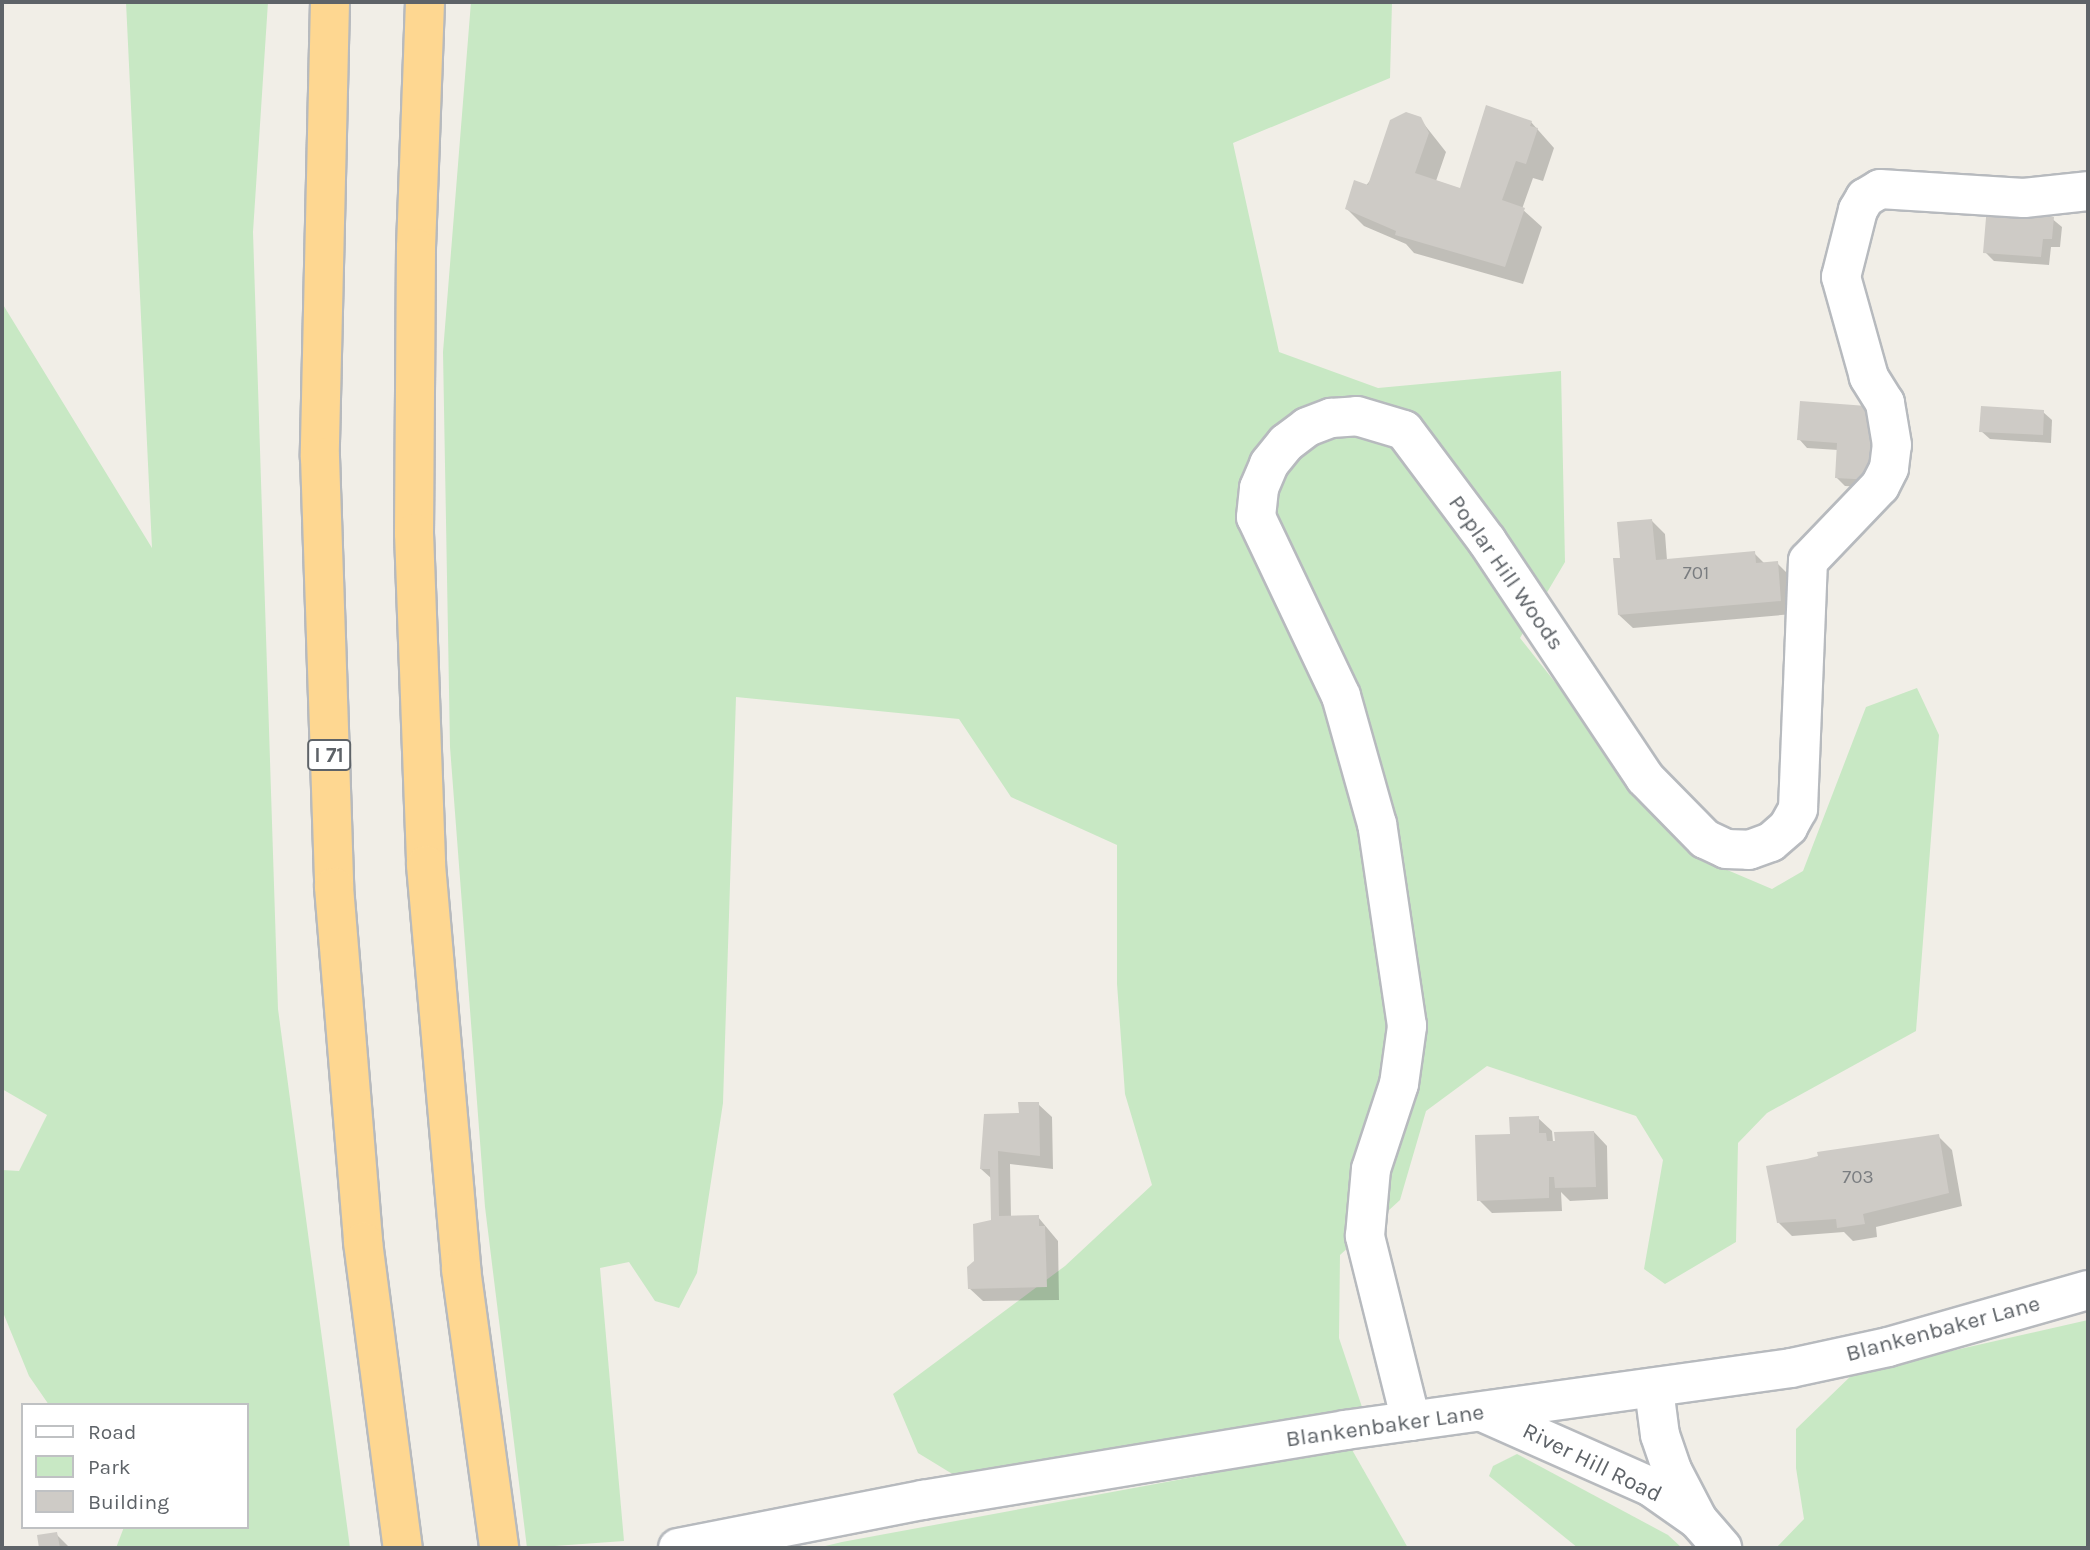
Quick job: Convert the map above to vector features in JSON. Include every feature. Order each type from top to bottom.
[{"type":"highway","name":"I 71","points":[[330,2],[320,470],[333,859],[363,1242],[403,1548]]},
{"type":"highway","points":[[425,2],[416,248],[414,533],[426,865],[461,1269],[499,1548]]},
{"type":"street","name":"Poplar Hill Woods","points":[[1411,1421],[1365,1236],[1371,1169],[1399,1084],[1407,1026],[1377,824],[1341,696],[1256,517],[1259,488],[1269,464],[1286,443],[1331,418],[1357,416],[1404,430],[1487,541],[1645,778],[1705,839],[1726,849],[1749,850],[1771,842],[1788,827],[1798,809],[1808,561],[1880,486],[1889,468],[1892,445],[1885,403],[1869,377],[1840,277],[1858,211],[1866,198],[1880,189],[2024,198],[2088,191]]},
{"type":"street","name":"Blankenbaker Lane","points":[[678,1548],[817,1536],[923,1500],[1411,1421],[1654,1389],[1888,1347],[2088,1290]]},
{"type":"street","name":"River Hill Road","points":[[1654,1389],[1664,1447],[1710,1534]]},
{"type":"street","name":"River Hill Road","points":[[1482,1412],[1651,1487],[1710,1534]]},
{"type":"green space","points":[[126,2],[268,2],[253,232],[278,1009],[350,1548],[116,1548],[123,1529],[248,1529],[248,1403],[48,1403],[29,1376],[2,1310],[2,1170],[19,1171],[47,1115],[2,1089],[2,303],[152,548]]},
{"type":"green space","points":[[471,2],[1392,2],[1390,78],[1233,143],[1279,352],[1378,388],[1561,371],[1565,562],[1520,638],[1692,855],[1772,889],[1803,871],[1866,707],[1917,688],[1939,735],[1916,1031],[1767,1113],[1738,1143],[1736,1242],[1665,1284],[1644,1269],[1663,1160],[1636,1116],[1487,1066],[1426,1111],[1400,1200],[1340,1255],[1339,1338],[1362,1407],[959,1478],[918,1453],[893,1394],[1065,1266],[1152,1185],[1125,1094],[1117,984],[1117,845],[1011,797],[959,719],[736,697],[723,1103],[697,1273],[679,1308],[655,1301],[629,1262],[600,1268],[624,1541],[527,1548],[485,1207],[450,747],[443,352]]},
{"type":"green space","points":[[2088,1320],[2088,1548],[1776,1548],[1804,1519],[1796,1468],[1796,1429],[1854,1373]]},
{"type":"green space","points":[[1351,1448],[1408,1548],[817,1548],[842,1542]]},
{"type":"green space","points":[[1517,1454],[1668,1535],[1682,1548],[1578,1548],[1489,1476],[1493,1466]]},
{"type":"building","points":[[1486,105],[1532,121],[1530,126],[1538,128],[1526,164],[1516,161],[1502,200],[1525,208],[1505,267],[1395,235],[1396,231],[1345,209],[1354,180],[1368,185],[1390,120],[1406,112],[1421,117],[1429,133],[1415,173],[1460,188]]},
{"type":"building","points":[[1987,206],[2044,210],[2044,216],[2054,217],[2052,239],[2043,239],[2041,257],[1983,253]]},
{"type":"building","points":[[1800,401],[1880,407],[1873,480],[1835,478],[1837,443],[1797,440]]},
{"type":"building","points":[[1981,406],[2044,410],[2043,435],[1979,432]]},
{"type":"building","points":[[1652,519],[1656,560],[1755,551],[1756,563],[1778,561],[1781,601],[1618,615],[1613,558],[1620,558],[1617,522]]},
{"type":"building","points":[[1018,1102],[1039,1102],[1040,1156],[998,1151],[999,1216],[1039,1215],[1039,1226],[1045,1226],[1047,1287],[968,1289],[967,1267],[974,1261],[973,1224],[991,1220],[990,1169],[980,1169],[984,1114],[1019,1113]]},
{"type":"building","points":[[1539,1116],[1539,1133],[1546,1133],[1547,1141],[1555,1141],[1554,1132],[1594,1131],[1596,1187],[1555,1188],[1554,1177],[1549,1177],[1549,1198],[1477,1201],[1475,1135],[1510,1134],[1509,1117]]},
{"type":"building","points":[[1939,1134],[1949,1193],[1863,1214],[1865,1224],[1837,1228],[1836,1219],[1777,1223],[1766,1166],[1818,1156],[1817,1152]]},
{"type":"building","points":[[57,1532],[60,1548],[39,1548],[37,1535]]}]
